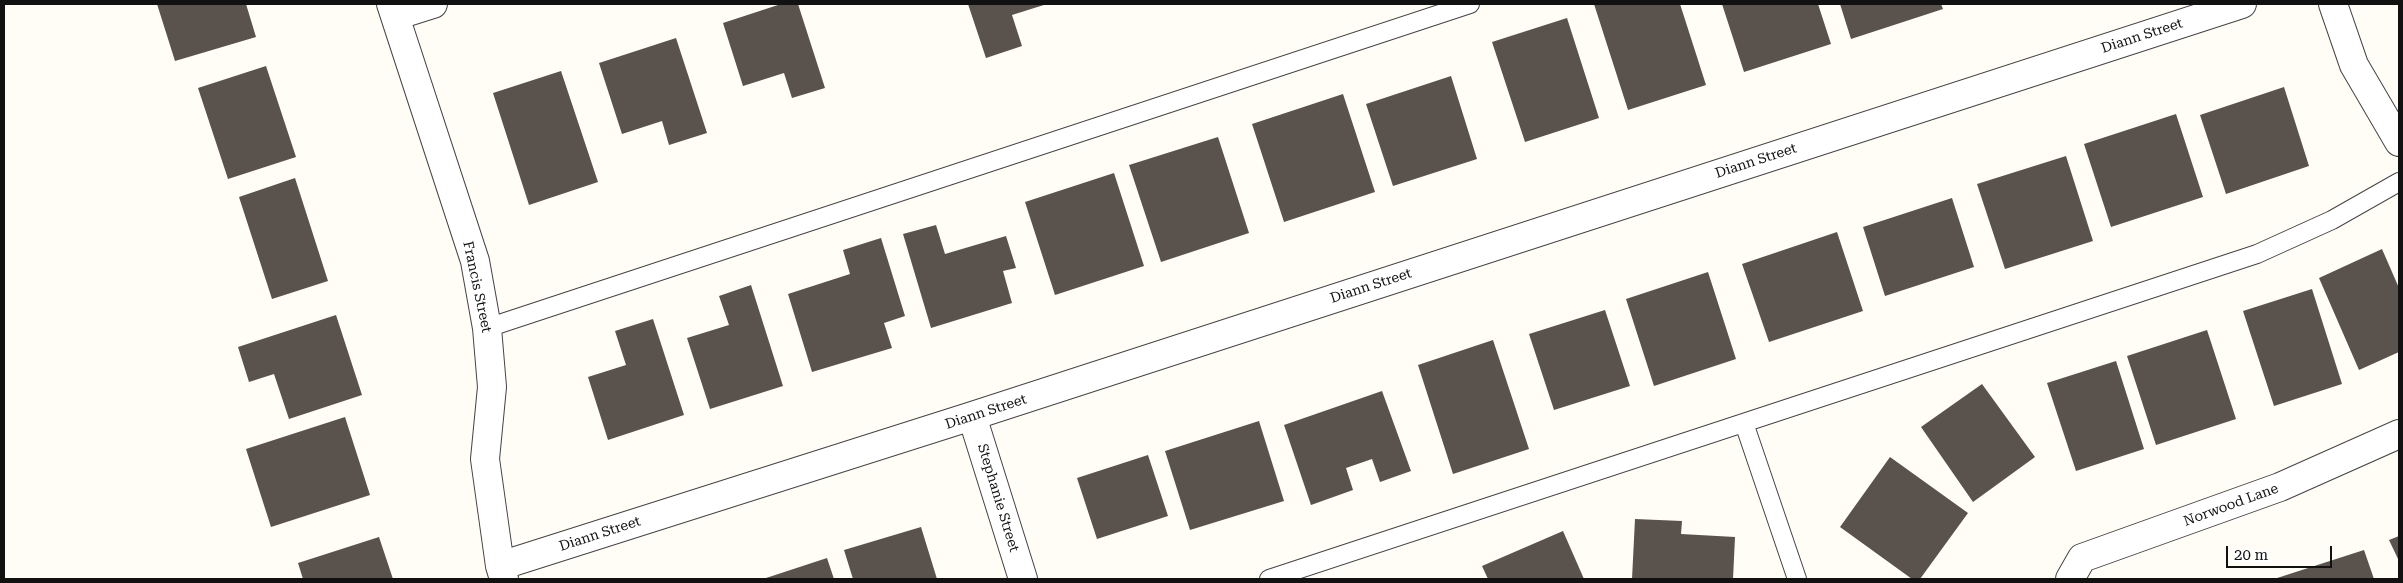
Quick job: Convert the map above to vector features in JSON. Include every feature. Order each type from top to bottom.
[{"type":"street","points":[[393,10],[433,4]]},
{"type":"street","name":"Diann Street","points":[[502,572],[972,416],[2242,4]]},
{"type":"street","points":[[2334,4],[2354,65],[2399,142]]},
{"type":"street","name":"Francis Street","points":[[393,10],[475,262],[487,328],[492,387],[485,459],[502,572]]},
{"type":"street","name":"Stephanie Street","points":[[972,416],[1023,579]]},
{"type":"street","name":"Norwood Lane","points":[[2070,579],[2082,558],[2280,488],[2399,434]]},
{"type":"lane","points":[[487,328],[1470,4]]},
{"type":"lane","points":[[1277,578],[2258,254],[2332,220],[2399,182]]},
{"type":"lane","points":[[1744,423],[1797,579]]},
{"type":"building","points":[[157,4],[246,4],[256,37],[175,61]]},
{"type":"building","points":[[781,4],[798,4],[825,88],[792,98],[784,73],[743,86],[723,23]]},
{"type":"building","points":[[968,4],[1047,4],[1012,15],[1022,46],[986,58]]},
{"type":"building","points":[[1594,4],[1680,4],[1706,85],[1628,110]]},
{"type":"building","points":[[1722,4],[1818,4],[1831,44],[1744,72]]},
{"type":"building","points":[[1840,4],[1941,4],[1943,9],[1851,39]]},
{"type":"building","points":[[1567,18],[1599,118],[1525,142],[1492,42]]},
{"type":"building","points":[[676,38],[707,133],[669,145],[662,121],[622,134],[599,63]]},
{"type":"building","points":[[266,66],[296,157],[228,179],[198,88]]},
{"type":"building","points":[[561,71],[598,182],[529,205],[493,93]]},
{"type":"building","points":[[1451,76],[1477,159],[1393,186],[1366,104]]},
{"type":"building","points":[[2284,87],[2309,166],[2226,194],[2200,115]]},
{"type":"building","points":[[1343,94],[1375,192],[1284,222],[1252,124]]},
{"type":"building","points":[[2176,114],[2203,197],[2111,227],[2084,144]]},
{"type":"building","points":[[1218,137],[1249,233],[1161,262],[1129,165]]},
{"type":"building","points":[[2066,156],[2093,241],[2005,269],[1977,184]]},
{"type":"building","points":[[1114,173],[1144,266],[1055,295],[1025,202]]},
{"type":"building","points":[[295,178],[328,281],[272,299],[239,197]]},
{"type":"building","points":[[1952,198],[1974,267],[1885,296],[1863,227]]},
{"type":"building","points":[[936,225],[945,254],[1006,236],[1016,268],[1003,271],[1012,303],[931,328],[903,234]]},
{"type":"building","points":[[1837,232],[1863,311],[1769,342],[1742,264]]},
{"type":"building","points":[[881,238],[905,316],[884,323],[892,348],[812,372],[788,294],[850,274],[843,250]]},
{"type":"building","points":[[2382,249],[2399,288],[2399,352],[2359,370],[2319,278]]},
{"type":"building","points":[[1708,272],[1736,359],[1654,386],[1626,299]]},
{"type":"building","points":[[751,285],[783,386],[710,409],[687,338],[729,325],[719,296]]},
{"type":"building","points":[[2312,289],[2342,384],[2274,406],[2243,311]]},
{"type":"building","points":[[1605,310],[1630,386],[1554,410],[1529,334]]},
{"type":"building","points":[[336,315],[362,395],[289,419],[274,374],[249,382],[238,347]]},
{"type":"building","points":[[653,319],[684,415],[608,440],[588,377],[626,365],[615,331]]},
{"type":"building","points":[[2207,330],[2236,419],[2156,445],[2127,356]]},
{"type":"building","points":[[1493,340],[1529,449],[1453,474],[1418,365]]},
{"type":"building","points":[[2116,361],[2144,449],[2076,471],[2047,383]]},
{"type":"building","points":[[1982,384],[2035,457],[1973,502],[1921,427]]},
{"type":"building","points":[[1382,391],[1411,471],[1380,482],[1372,459],[1346,468],[1353,490],[1311,505],[1284,425]]},
{"type":"building","points":[[345,417],[370,495],[271,527],[246,449]]},
{"type":"building","points":[[1259,421],[1284,501],[1190,530],[1165,451]]},
{"type":"building","points":[[1148,455],[1168,516],[1097,539],[1077,478]]},
{"type":"building","points":[[1890,457],[1968,513],[1920,579],[1912,579],[1840,527]]},
{"type":"building","points":[[1635,519],[1682,521],[1681,534],[1735,537],[1733,579],[1632,579]]},
{"type":"building","points":[[921,527],[937,579],[853,579],[844,550]]},
{"type":"building","points":[[1563,531],[1584,579],[1488,579],[1482,566]]},
{"type":"building","points":[[2399,536],[2399,561],[2389,540]]},
{"type":"building","points":[[379,537],[393,579],[303,579],[298,563]]},
{"type":"building","points":[[2364,550],[2374,579],[2274,579]]},
{"type":"building","points":[[827,558],[834,579],[763,579]]}]
